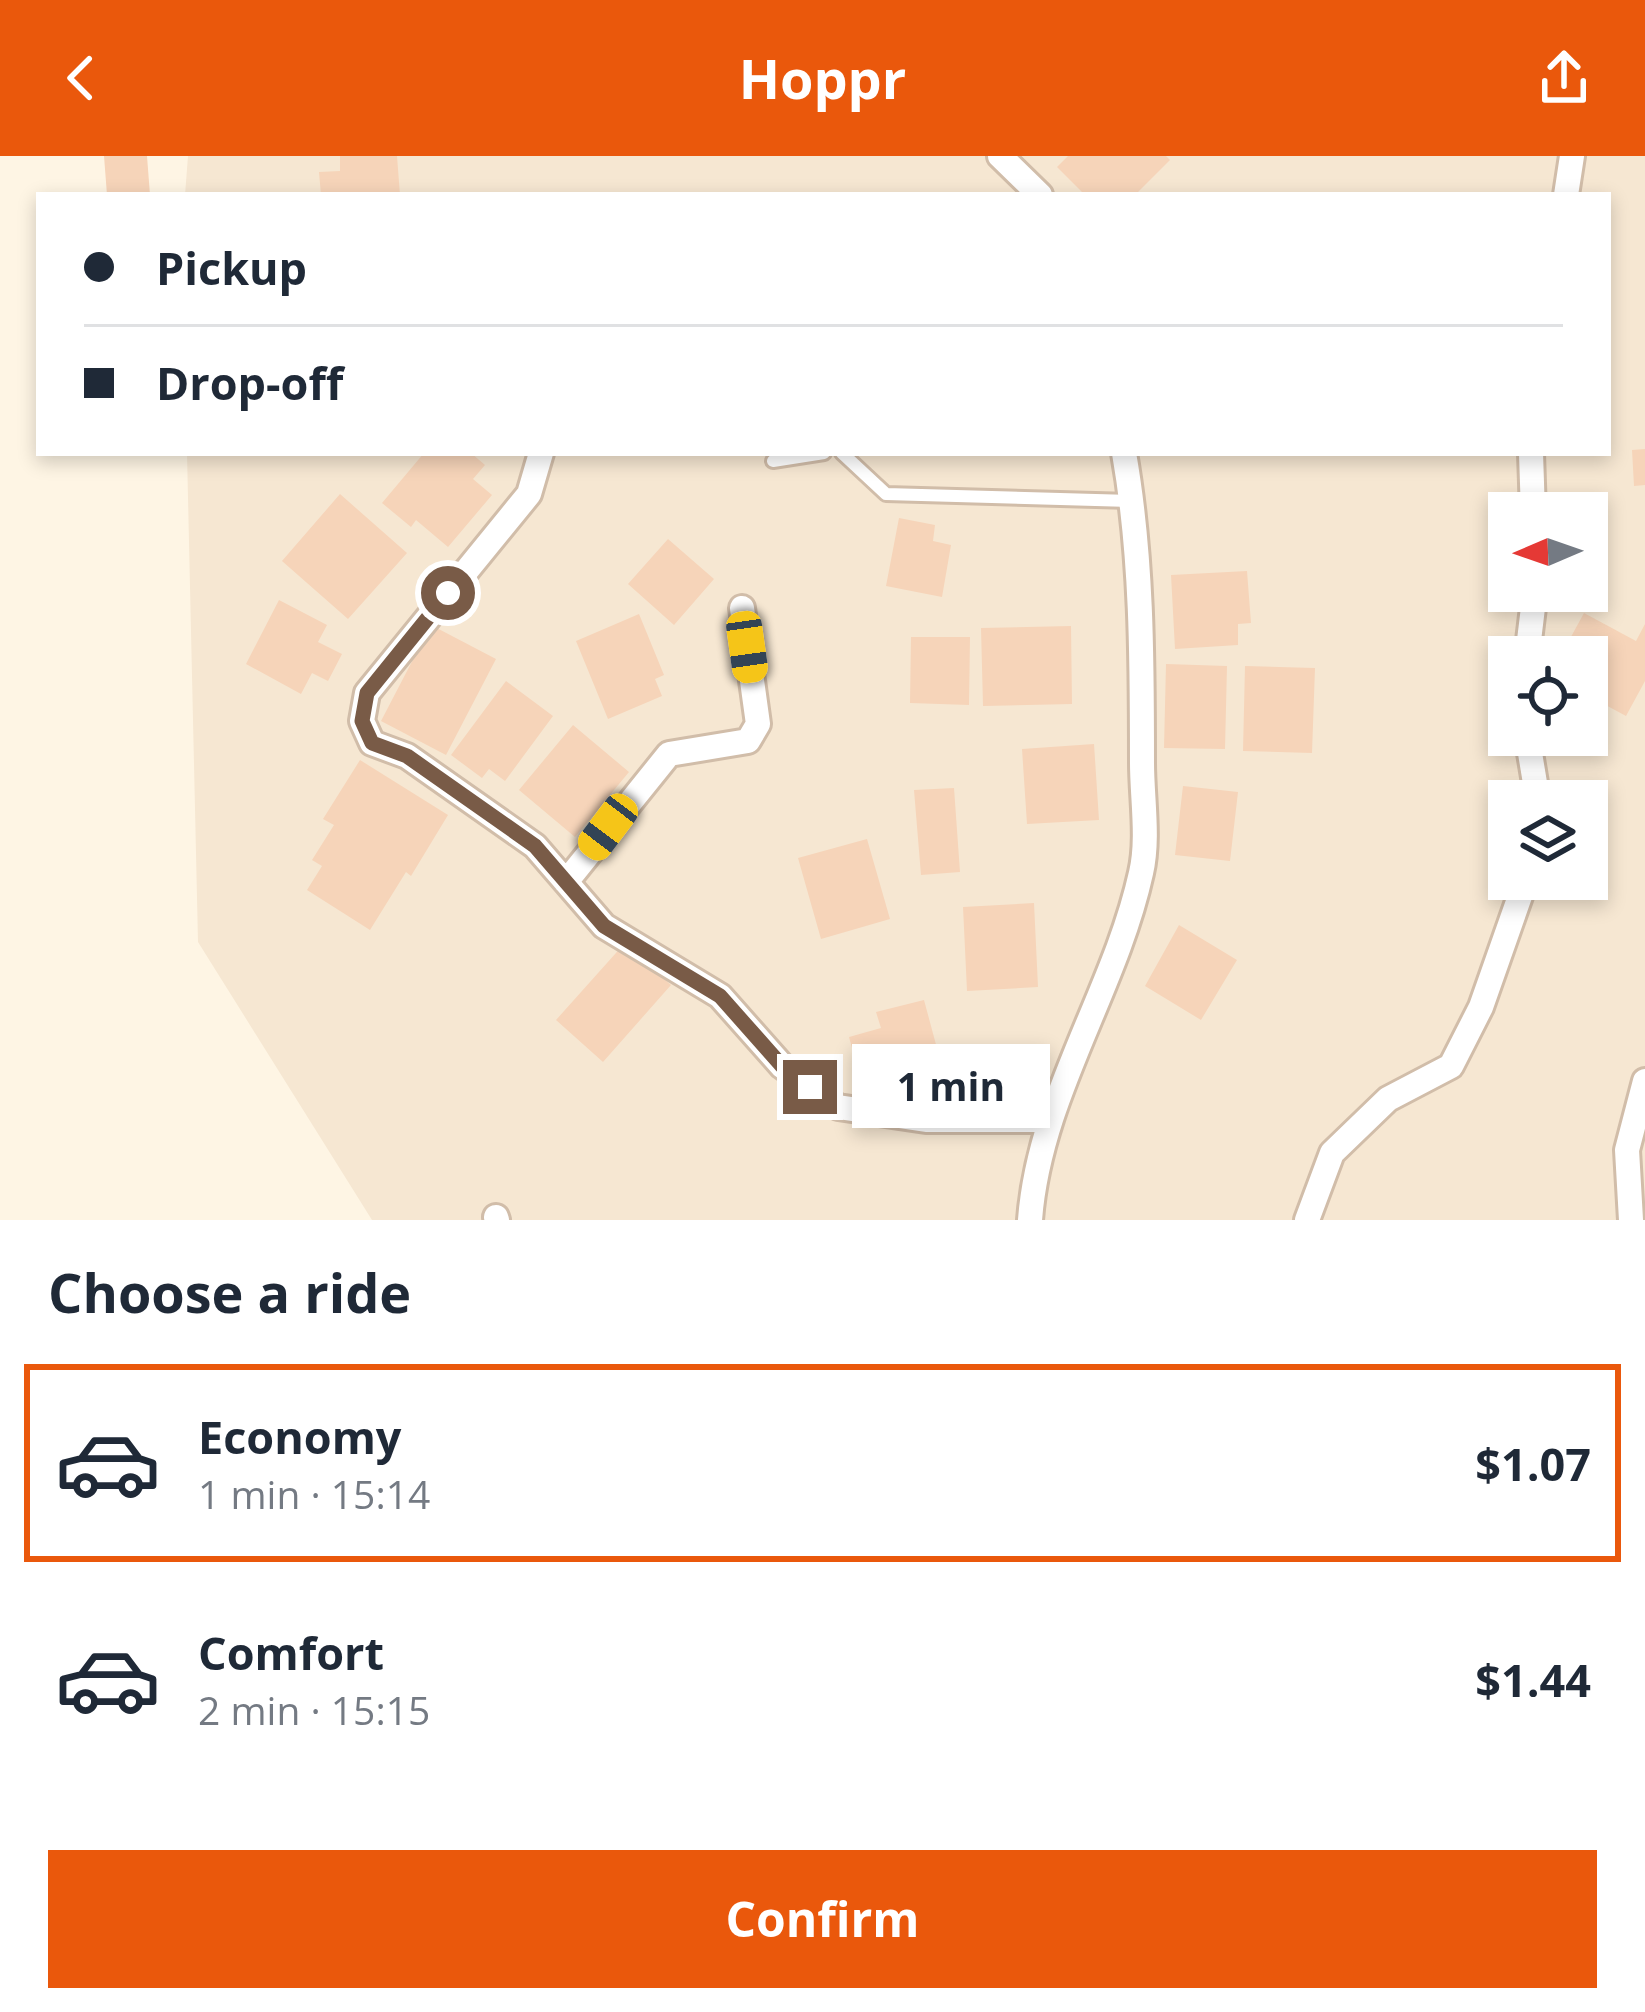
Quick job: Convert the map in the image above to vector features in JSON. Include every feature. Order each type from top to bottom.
[{"type":"street","points":[[1000,156],[1037,192]]},
{"type":"street","points":[[1566,192],[1572,156]]},
{"type":"street","points":[[540,456],[529,494],[367,693],[362,721],[372,743],[407,756],[535,846],[604,926],[720,996],[782,1066],[838,1107],[926,1120],[1050,1120]]},
{"type":"street","points":[[1030,1220],[1050,1120],[1122,940],[1143,868],[1142,646],[1124,456]]},
{"type":"street","points":[[1531,456],[1532,492]]},
{"type":"street","points":[[566,882],[669,754],[748,741],[758,724],[742,608]]},
{"type":"street","points":[[1306,1220],[1332,1154],[1388,1099],[1451,1066],[1481,1007],[1519,900]]},
{"type":"street","points":[[1631,1220],[1627,1150],[1645,1081]]},
{"type":"lane","points":[[773,461],[805,456]]},
{"type":"lane","points":[[845,456],[886,494],[1132,501]]},
{"type":"shaded area","points":[[188,156],[1645,156],[1645,1220],[372,1220],[198,942],[187,456],[1611,456],[1611,192],[185,192]]},
{"type":"building","points":[[104,156],[147,156],[150,192],[107,192]]},
{"type":"building","points":[[340,156],[397,156],[400,192],[321,192],[319,172],[340,171]]},
{"type":"building","points":[[1068,156],[1166,156],[1170,160],[1138,192],[1082,192],[1057,167]]},
{"type":"building","points":[[1645,449],[1645,485],[1634,486],[1632,450]]},
{"type":"building","points":[[421,456],[474,456],[485,465],[473,479],[492,495],[448,547],[416,520],[411,527],[382,503]]},
{"type":"building","points":[[340,494],[407,553],[348,619],[282,561]]},
{"type":"building","points":[[899,518],[935,525],[933,541],[951,545],[942,597],[886,586]]},
{"type":"building","points":[[668,539],[714,579],[674,625],[628,584]]},
{"type":"building","points":[[1247,571],[1251,623],[1238,624],[1238,645],[1175,649],[1171,575]]},
{"type":"building","points":[[279,600],[327,625],[318,642],[342,654],[328,681],[312,673],[301,694],[246,664]]},
{"type":"building","points":[[1584,613],[1636,641],[1645,624],[1645,681],[1626,716],[1608,706],[1608,636],[1571,636]]},
{"type":"building","points":[[639,614],[664,675],[655,679],[662,696],[608,719],[576,641]]},
{"type":"building","points":[[431,625],[496,659],[446,755],[381,721]]},
{"type":"building","points":[[1071,626],[1072,704],[983,706],[981,628]]},
{"type":"building","points":[[911,637],[970,637],[969,705],[910,703]]},
{"type":"building","points":[[1166,664],[1227,666],[1225,749],[1164,748]]},
{"type":"building","points":[[1245,666],[1315,668],[1312,753],[1243,751]]},
{"type":"building","points":[[506,681],[553,716],[505,781],[489,769],[482,778],[451,755]]},
{"type":"building","points":[[573,725],[629,772],[575,837],[519,790]]},
{"type":"building","points":[[1094,744],[1099,820],[1027,824],[1022,749]]},
{"type":"building","points":[[360,760],[448,815],[411,876],[406,872],[370,930],[307,890],[322,866],[312,860],[334,825],[323,819]]},
{"type":"building","points":[[1183,786],[1238,792],[1230,861],[1175,855]]},
{"type":"building","points":[[954,788],[960,872],[921,875],[914,790]]},
{"type":"building","points":[[867,839],[890,919],[821,939],[798,858]]},
{"type":"building","points":[[1034,903],[1038,987],[967,991],[963,907]]},
{"type":"building","points":[[1179,925],[1237,960],[1201,1020],[1145,986]]},
{"type":"building","points":[[624,944],[671,985],[603,1062],[556,1020]]},
{"type":"building","points":[[924,1000],[938,1052],[923,1057],[931,1087],[907,1093],[904,1081],[879,1087],[871,1055],[855,1059],[849,1037],[881,1028],[876,1012]]},
{"type":"route","points":[[448,593],[367,693],[362,721],[372,743],[407,756],[535,846],[604,926],[720,996],[782,1066],[810,1087]]}]
